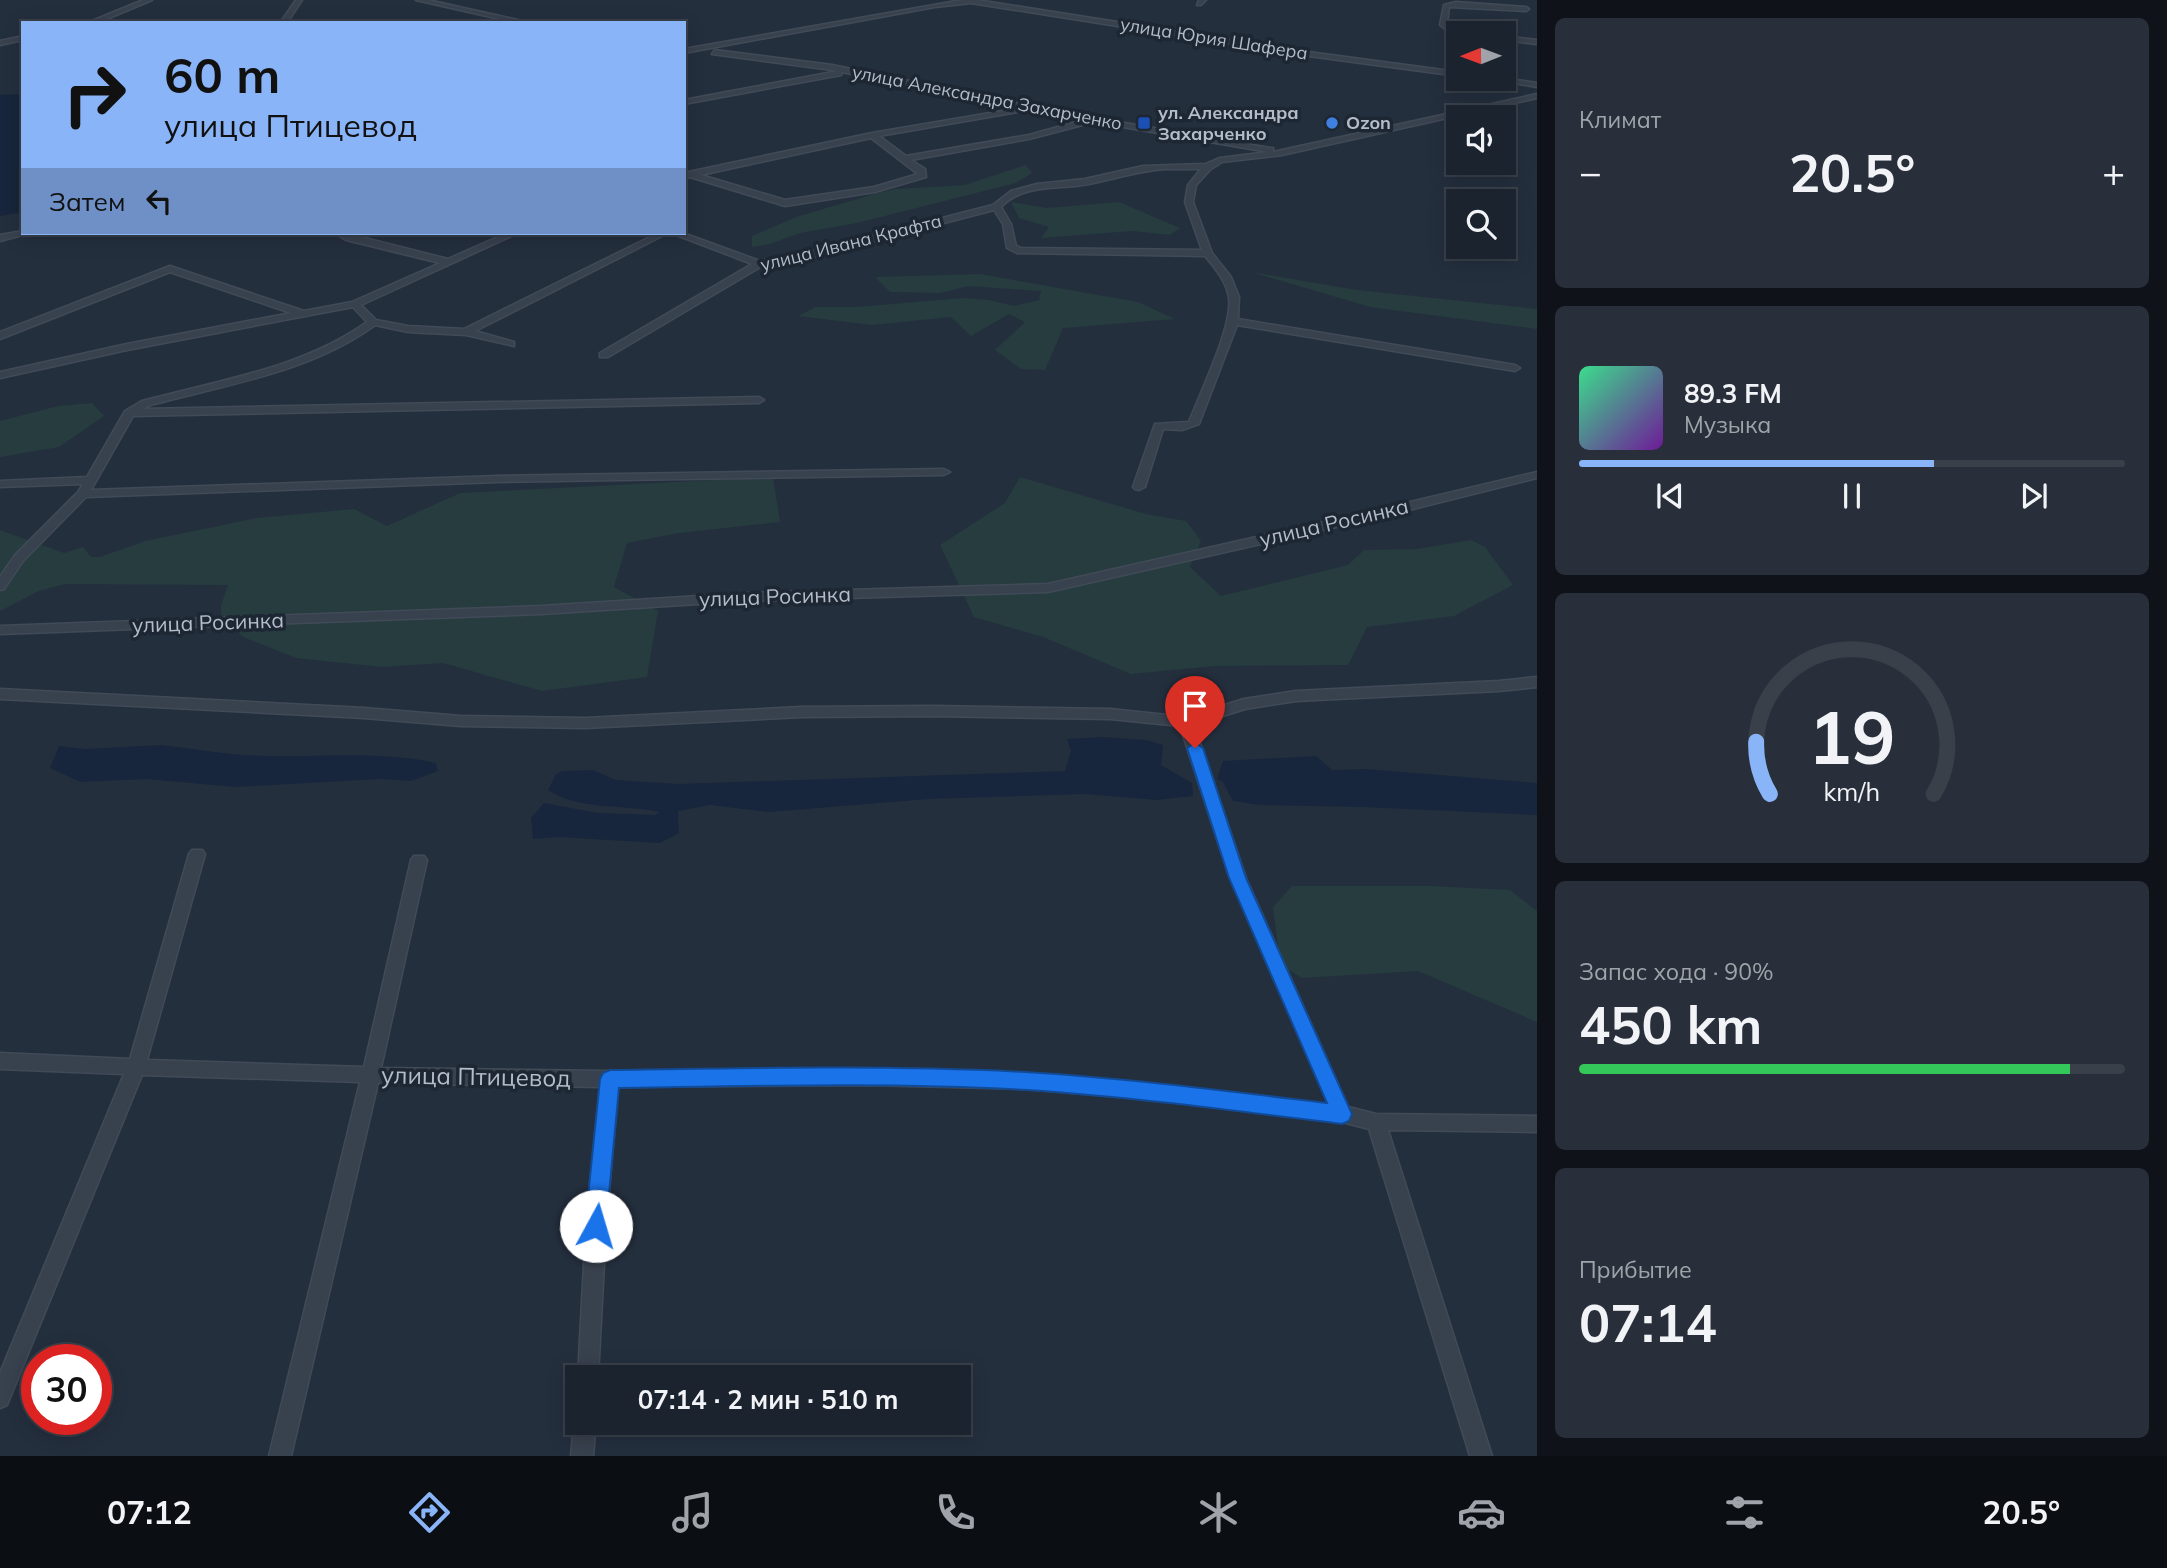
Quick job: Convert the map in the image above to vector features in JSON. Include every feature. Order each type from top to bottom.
[{"type":"street","points":[[95,21],[149,0]]},
{"type":"street","points":[[285,21],[299,0]]},
{"type":"street","points":[[419,0],[519,21]]},
{"type":"street","name":"улица Юрия Шафера","points":[[688,51],[935,5],[971,1],[1301,53],[1446,72]]},
{"type":"street","points":[[1446,27],[1443,25],[1446,6],[1456,4],[1526,9]]},
{"type":"street","points":[[0,43],[21,38]]},
{"type":"street","points":[[1516,40],[1537,42]]},
{"type":"street","points":[[722,45],[723,51],[728,53]]},
{"type":"street","name":"улица Александра Захарченко","points":[[688,51],[728,53],[846,71],[1034,109],[1282,153]]},
{"type":"street","points":[[686,102],[846,71]]},
{"type":"street","points":[[1516,82],[1537,85]]},
{"type":"street","name":"улица Ивана Крафта","points":[[604,355],[759,264],[805,256],[996,207],[1003,197],[1020,190],[1054,183],[1084,182],[1153,168],[1208,167],[1220,160],[1282,153],[1537,96]]},
{"type":"street","points":[[687,175],[872,135],[1034,109]]},
{"type":"street","points":[[906,158],[1029,137],[1097,119]]},
{"type":"street","points":[[687,175],[775,201],[797,203],[875,189],[923,175],[922,171],[906,158],[872,135]]},
{"type":"street","points":[[1139,487],[1160,426],[1182,427],[1194,424],[1233,321],[1234,297],[1226,277],[1208,253],[1189,202],[1192,185],[1208,167]]},
{"type":"street","points":[[996,207],[1007,224],[1012,248],[1020,251],[1208,253]]},
{"type":"street","points":[[0,238],[21,234]]},
{"type":"street","points":[[343,235],[448,262]]},
{"type":"street","points":[[0,375],[355,304],[509,235]]},
{"type":"street","points":[[466,332],[660,235]]},
{"type":"street","points":[[680,235],[759,264]]},
{"type":"street","points":[[0,336],[170,269],[303,313]]},
{"type":"street","points":[[355,304],[373,323],[408,329],[466,332],[510,344]]},
{"type":"street","points":[[1233,321],[1515,368]]},
{"type":"street","points":[[0,586],[19,558],[83,494],[129,413],[146,402],[262,372],[313,355],[348,340],[373,323]]},
{"type":"street","points":[[129,413],[759,400]]},
{"type":"street","points":[[83,494],[498,479],[944,472]]},
{"type":"street","name":"улица Росинка","points":[[0,630],[541,610],[746,597],[1048,588],[1537,475]]},
{"type":"street","points":[[0,484],[89,480]]},
{"type":"street","points":[[0,694],[364,713],[461,721],[585,723],[801,712],[933,711],[1110,714],[1186,722],[1244,704],[1296,696],[1499,686],[1537,681]]},
{"type":"street","points":[[1186,722],[1238,878],[1342,1114]]},
{"type":"street","points":[[0,1398],[136,1067],[197,854]]},
{"type":"street","points":[[280,1456],[419,860]]},
{"type":"street","name":"улица Птицевод","points":[[0,1061],[371,1075],[610,1079],[872,1075],[1024,1081],[1117,1087],[1342,1114],[1376,1122],[1537,1124]]},
{"type":"street","points":[[590,1365],[596,1226],[610,1079]]},
{"type":"street","points":[[1376,1122],[1481,1456]]},
{"type":"street","points":[[582,1456],[584,1435]]},
{"type":"green space","points":[[1026,165],[1032,173],[1016,183],[857,223],[800,233],[770,244],[752,247],[752,236],[796,217],[895,189],[965,185]]},
{"type":"green space","points":[[1011,202],[1047,208],[1119,202],[1180,228],[1170,235],[1132,231],[1041,238],[1049,227],[1019,218]]},
{"type":"green space","points":[[1251,272],[1357,290],[1537,309],[1537,329],[1370,307]]},
{"type":"green space","points":[[980,274],[1138,302],[1175,319],[1063,328],[1045,370],[1021,369],[995,350],[1025,322],[1009,314],[971,336],[951,317],[872,325],[798,316],[816,307],[857,307],[963,298],[1014,306],[1039,300],[1041,291],[968,286],[940,293],[890,292],[875,277]]},
{"type":"green space","points":[[92,403],[104,416],[59,447],[0,457],[0,421],[58,406]]},
{"type":"green space","points":[[773,477],[780,522],[679,533],[627,543],[614,587],[658,611],[647,677],[542,691],[443,663],[382,667],[296,658],[243,637],[221,614],[221,605],[228,585],[65,584],[39,591],[0,611],[0,530],[64,553],[83,547],[91,557],[100,557],[145,541],[257,518],[354,509],[387,526],[460,493]]},
{"type":"green space","points":[[1020,477],[1146,514],[1186,521],[1201,541],[1190,567],[1221,596],[1348,565],[1364,550],[1417,549],[1471,540],[1485,547],[1513,585],[1454,616],[1367,627],[1348,665],[1215,666],[1131,674],[1043,637],[974,617],[940,545],[1005,503]]},
{"type":"green space","points":[[1292,886],[1429,886],[1510,890],[1537,911],[1537,1022],[1418,971],[1302,978],[1284,967],[1273,907]]},
{"type":"water","points":[[21,94],[21,212],[0,216],[0,95]]},
{"type":"water","points":[[1104,737],[1146,740],[1163,745],[1161,765],[1192,783],[1193,796],[1157,800],[1084,794],[929,799],[769,812],[710,805],[678,811],[679,833],[660,843],[558,837],[533,839],[531,818],[544,803],[598,813],[655,815],[660,812],[588,804],[561,797],[548,790],[556,774],[562,771],[593,770],[616,780],[678,784],[1065,771],[1071,751],[1067,739]]},
{"type":"water","points":[[161,745],[256,756],[394,757],[436,763],[438,771],[411,781],[379,779],[235,787],[147,779],[80,782],[50,768],[59,746],[86,749]]},
{"type":"water","points":[[1316,756],[1332,770],[1366,769],[1537,783],[1537,815],[1259,805],[1233,801],[1223,782],[1217,779],[1223,761]]},
{"type":"place","name":"ул. Александра Захарченко","points":[[1144,123]]},
{"type":"place","name":"Ozon","points":[[1332,123]]},
{"type":"route","points":[[596,1226],[610,1079],[872,1075],[1024,1081],[1117,1087],[1342,1114],[1238,878],[1195,748]]}]
